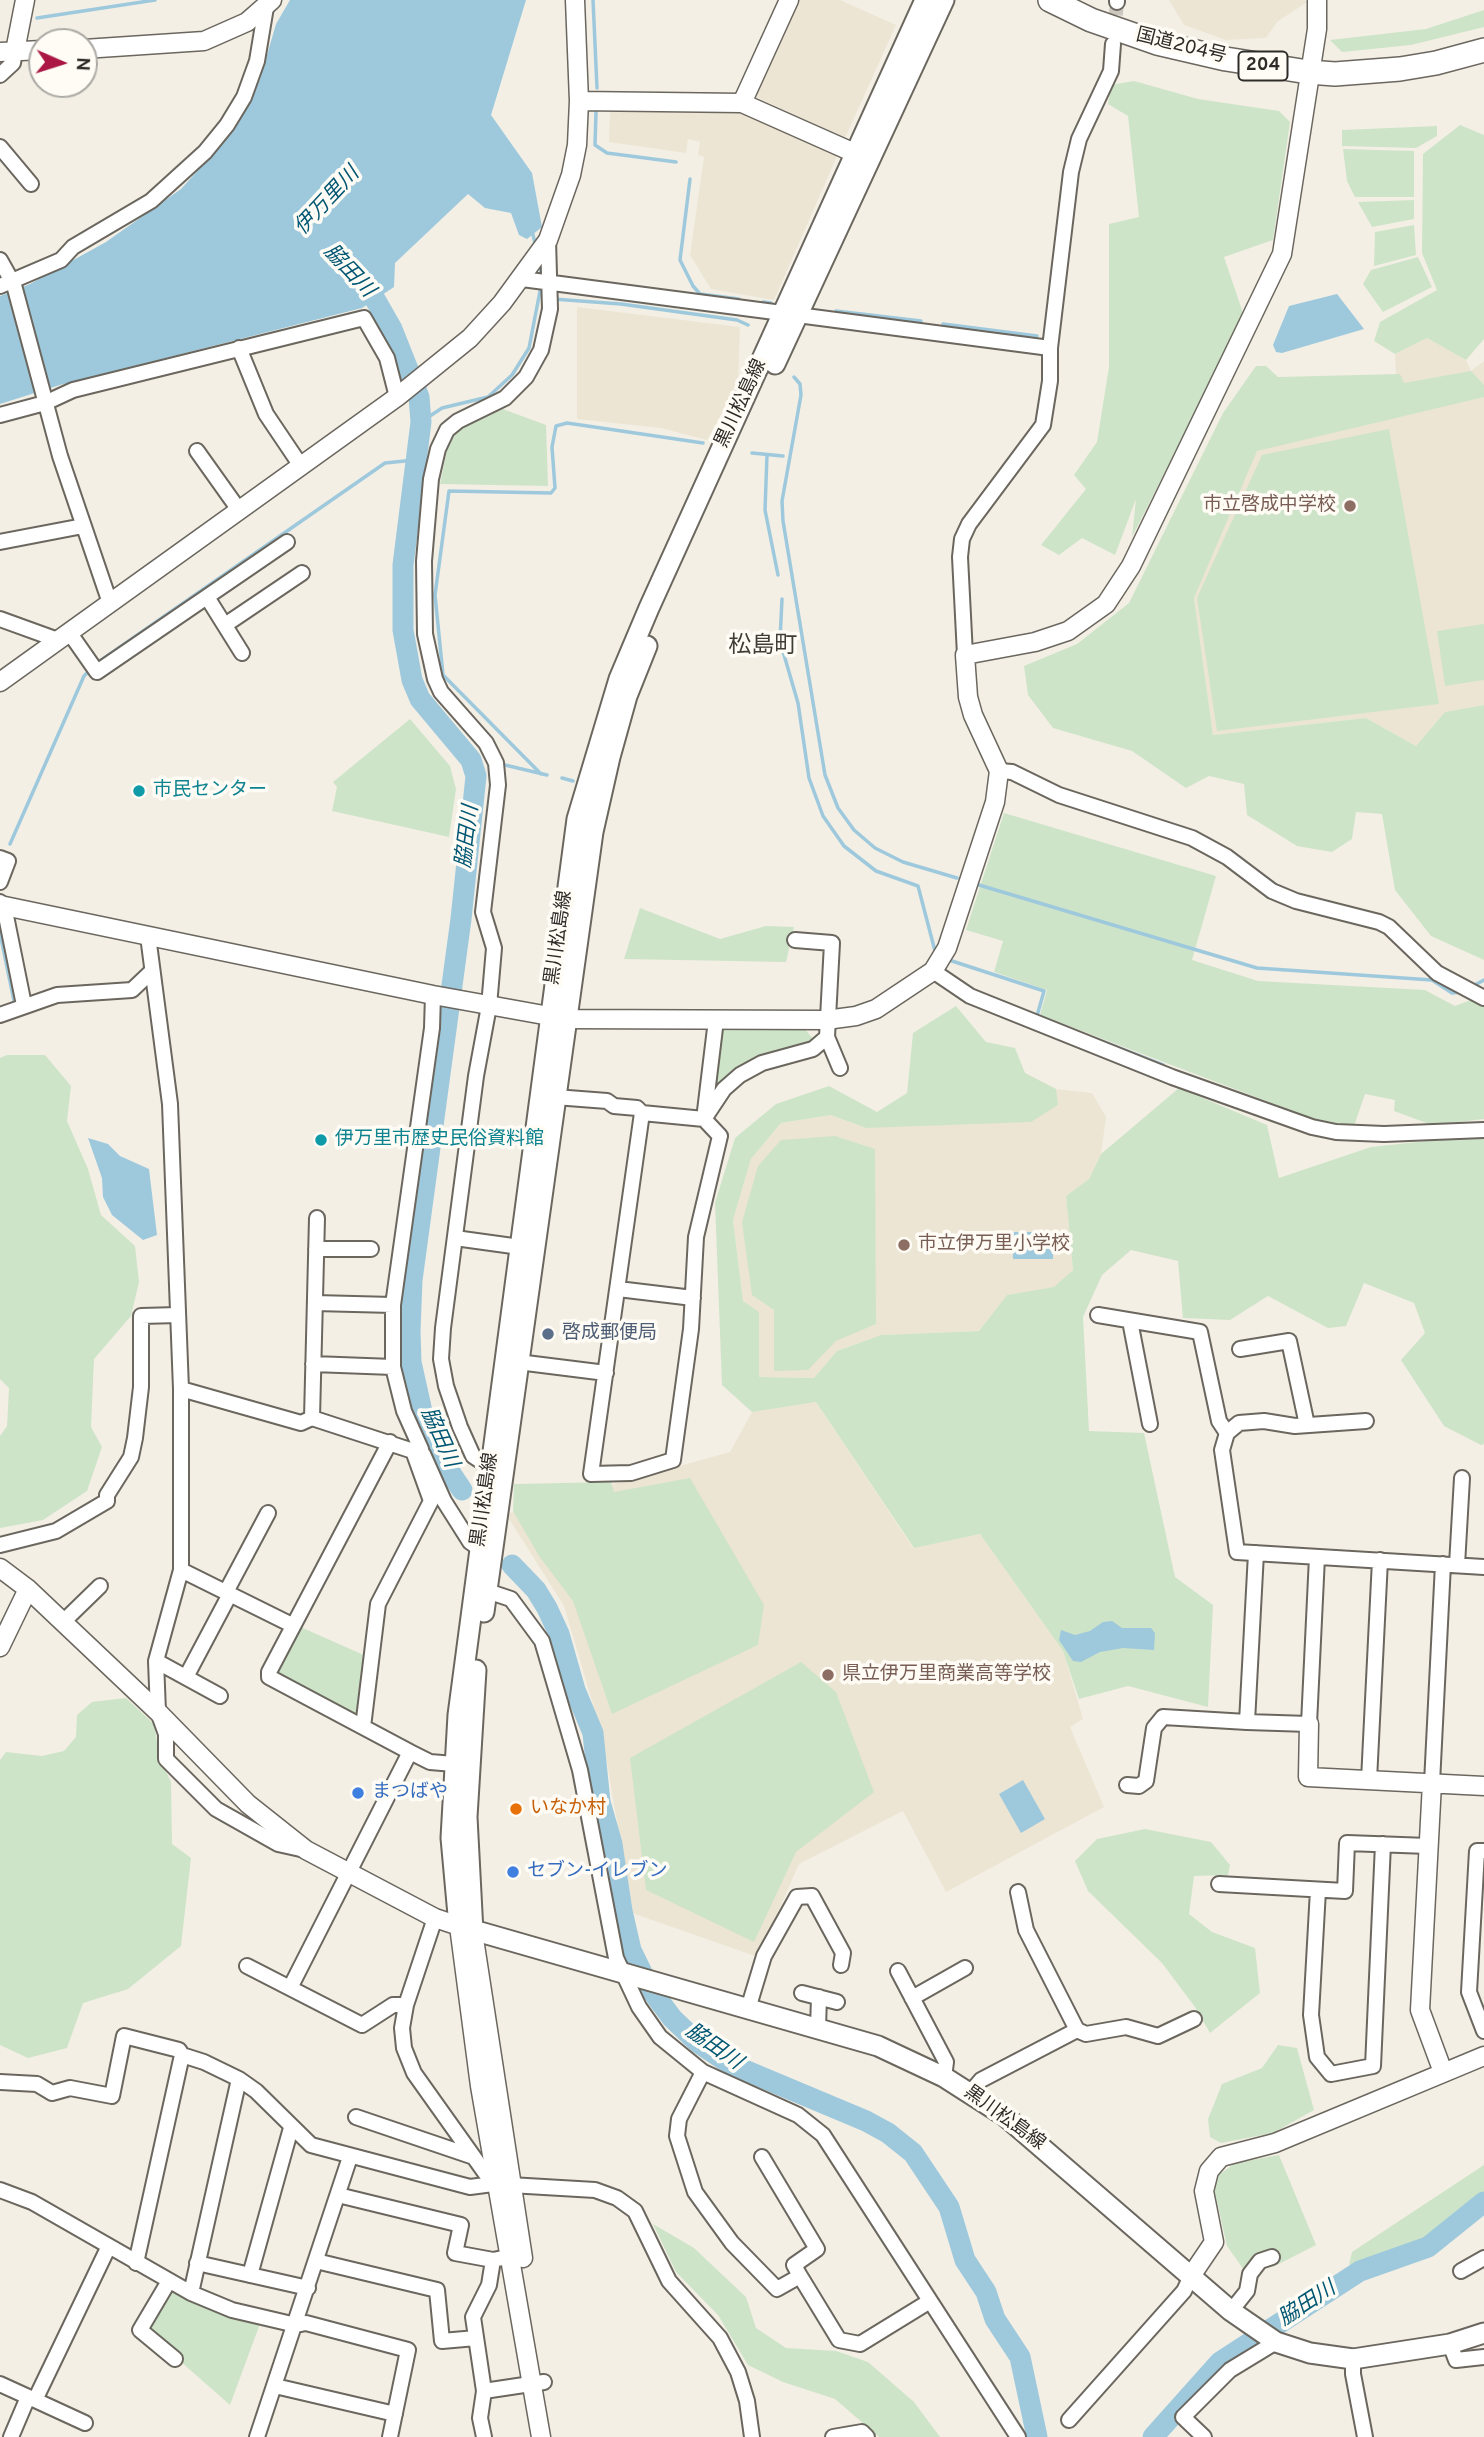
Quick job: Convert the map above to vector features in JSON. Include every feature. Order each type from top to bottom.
[{"type":"highway","name":"国道204号","points":[[1050,0],[1091,20],[1157,43],[1226,59],[1308,72],[1335,74],[1400,69],[1436,64],[1484,50]]},
{"type":"main road","name":"黒川松島線","points":[[863,156],[925,0]]},
{"type":"main road","name":"黒川松島線","points":[[466,1929],[469,1767],[475,1675],[512,1361],[520,1247],[558,1018],[593,832],[627,696],[667,598],[790,315],[863,156],[944,0]]},
{"type":"main road","name":"黒川松島線","points":[[466,1929],[452,1838],[460,1691],[491,1468],[512,1361],[555,1097],[558,1018]]},
{"type":"main road","name":"黒川松島線","points":[[466,1929],[878,2046],[944,2077],[970,2092],[1048,2150],[1231,2311],[1276,2342],[1310,2353],[1353,2359],[1450,2344],[1484,2333]]},
{"type":"street","points":[[0,75],[13,63],[7,52],[25,0]]},
{"type":"street","points":[[0,682],[397,397],[470,338],[522,279],[548,240],[571,175],[577,145],[579,102],[575,0]]},
{"type":"street","points":[[742,103],[789,0]]},
{"type":"street","points":[[965,655],[1035,642],[1068,631],[1106,604],[1131,566],[1282,254],[1308,72],[1317,29],[1317,0]]},
{"type":"street","points":[[98,48],[204,41],[238,28],[269,4]]},
{"type":"street","points":[[9,284],[61,260],[72,247],[151,201],[205,152],[227,125],[244,97],[257,61],[269,4]]},
{"type":"street","points":[[0,904],[433,995],[558,1018],[716,1020],[827,1029],[876,1009],[933,971],[947,948],[995,802],[999,771],[973,715],[968,697],[960,557],[962,539],[969,524],[1043,425],[1050,381],[1050,348],[1071,172],[1079,139],[1111,71],[1113,44]]},
{"type":"street","points":[[7,52],[28,51]]},
{"type":"street","points":[[579,102],[742,103],[863,156]]},
{"type":"street","points":[[0,147],[31,184]]},
{"type":"street","points":[[491,1468],[473,1456],[464,1437],[446,1386],[441,1359],[455,1238],[489,1006],[494,948],[482,912],[498,785],[496,763],[486,743],[441,692],[435,679],[425,634],[424,561],[431,480],[438,449],[447,429],[505,398],[526,377],[541,350],[550,309],[548,240]]},
{"type":"street","points":[[0,260],[83,526],[110,603]]},
{"type":"street","points":[[522,279],[551,285],[1050,348]]},
{"type":"street","points":[[0,415],[73,390],[364,318],[387,358],[397,397]]},
{"type":"street","points":[[239,348],[266,414],[301,466]]},
{"type":"street","points":[[197,451],[239,510]]},
{"type":"street","points":[[0,542],[83,526]]},
{"type":"street","points":[[0,619],[64,636],[93,667],[207,597],[287,542]]},
{"type":"street","points":[[225,625],[302,573]]},
{"type":"street","points":[[207,597],[242,653]]},
{"type":"street","points":[[999,771],[1012,772],[1059,795],[1192,838],[1227,857],[1272,891],[1296,901],[1379,922],[1389,927],[1437,973],[1472,992]]},
{"type":"street","points":[[0,858],[8,861],[0,882]]},
{"type":"street","points":[[0,904],[6,916],[24,1005]]},
{"type":"street","points":[[148,936],[170,1104],[181,1389],[181,1570],[156,1661],[158,1712],[166,1734],[166,1759],[216,1810],[278,1844],[306,1850]]},
{"type":"street","points":[[795,940],[832,943],[827,1029],[840,1068]]},
{"type":"street","points":[[0,1015],[57,995],[132,990],[152,971]]},
{"type":"street","points":[[933,971],[970,996],[1172,1077],[1312,1126],[1336,1132],[1384,1135],[1484,1130]]},
{"type":"street","points":[[363,1727],[378,1604],[431,1501],[393,1367],[393,1305],[431,1042],[433,995]]},
{"type":"street","points":[[704,1119],[716,1020]]},
{"type":"street","points":[[704,1119],[724,1089],[740,1075],[762,1063],[813,1049],[827,1029]]},
{"type":"street","points":[[555,1097],[607,1101],[614,1106],[637,1108],[642,1113],[704,1119],[720,1136],[696,1237],[693,1298],[673,1460],[631,1473],[591,1474],[642,1113]]},
{"type":"street","points":[[312,1418],[317,1218]]},
{"type":"street","points":[[455,1238],[520,1247]]},
{"type":"street","points":[[316,1249],[371,1249]]},
{"type":"street","points":[[618,1289],[693,1298]]},
{"type":"street","points":[[315,1303],[393,1305]]},
{"type":"street","points":[[0,1545],[56,1531],[107,1501],[131,1458],[135,1438],[141,1387],[141,1316],[178,1315]]},
{"type":"street","points":[[1098,1315],[1200,1332],[1219,1421],[1227,1433]]},
{"type":"street","points":[[1130,1321],[1150,1424]]},
{"type":"street","points":[[1240,1349],[1289,1341],[1307,1425]]},
{"type":"street","points":[[512,1361],[606,1373]]},
{"type":"street","points":[[313,1364],[393,1367]]},
{"type":"street","points":[[181,1389],[300,1423],[312,1418],[417,1450],[470,1542],[480,1549]]},
{"type":"street","points":[[1366,1421],[1307,1425],[1264,1421],[1239,1423],[1227,1433],[1222,1450],[1237,1552],[1484,1567]]},
{"type":"street","points":[[390,1442],[292,1626],[269,1677],[430,1762],[454,1764]]},
{"type":"street","points":[[1443,2072],[1420,2010],[1432,1783],[1450,1564],[1462,1478]]},
{"type":"street","points":[[186,1677],[268,1513]]},
{"type":"street","points":[[1247,1722],[1256,1553]]},
{"type":"street","points":[[1317,1557],[1308,1777],[1484,1786]]},
{"type":"street","points":[[1369,1780],[1380,1560]]},
{"type":"street","points":[[0,1568],[28,1588],[158,1712],[248,1804],[306,1850],[347,1874],[435,1918],[466,1929],[509,2257],[553,2437]]},
{"type":"street","points":[[181,1570],[292,1626]]},
{"type":"street","points":[[63,1622],[100,1586]]},
{"type":"street","points":[[1,1639],[28,1588]]},
{"type":"street","points":[[487,1591],[511,1599],[520,1607],[542,1641],[580,1770],[616,1958],[639,2007],[660,2037],[703,2072],[798,2115],[823,2135],[1018,2437]]},
{"type":"street","points":[[156,1661],[220,1696]]},
{"type":"street","points":[[1127,1785],[1139,1786],[1146,1781],[1154,1728],[1163,1717],[1309,1724]]},
{"type":"street","points":[[290,1988],[410,1752]]},
{"type":"street","points":[[1219,1884],[1345,1891],[1347,1843],[1428,1846]]},
{"type":"street","points":[[1318,1890],[1311,2015],[1317,2057],[1331,2074],[1373,2066],[1383,1844]]},
{"type":"street","points":[[1484,1851],[1477,1851],[1469,1992],[1484,2031]]},
{"type":"street","points":[[1018,1892],[1026,1930],[1077,2030],[1086,2034],[1126,2027],[1158,2036],[1194,2019]]},
{"type":"street","points":[[748,2009],[764,1956],[797,1897],[812,1896],[843,1953],[841,1965]]},
{"type":"street","points":[[435,1918],[407,2005],[403,2038],[414,2073],[471,2156],[500,2185]]},
{"type":"street","points":[[247,1966],[362,2025],[393,2005],[407,2005]]},
{"type":"street","points":[[912,1998],[965,1968]]},
{"type":"street","points":[[898,1971],[946,2062],[944,2077]]},
{"type":"street","points":[[802,1993],[837,2002]]},
{"type":"street","points":[[818,2028],[819,1997]]},
{"type":"street","points":[[970,2092],[981,2080],[1077,2030]]},
{"type":"street","points":[[0,2082],[37,2084],[52,2093],[70,2088],[112,2096],[124,2036],[179,2050],[182,2055],[204,2062],[239,2080],[256,2091],[311,2145],[470,2187],[500,2185],[595,2190],[617,2198],[635,2211],[669,2281],[720,2338],[738,2372],[747,2402],[752,2437]]},
{"type":"street","points":[[136,2263],[182,2055]]},
{"type":"street","points":[[1069,2420],[1184,2291],[1214,2242],[1204,2191],[1209,2171],[1221,2157],[1275,2143],[1484,2056]]},
{"type":"street","points":[[703,2072],[679,2119],[677,2136],[695,2192],[732,2243],[777,2289],[800,2276]]},
{"type":"street","points":[[191,2293],[239,2080]]},
{"type":"street","points":[[356,2117],[471,2156]]},
{"type":"street","points":[[250,2275],[291,2128]]},
{"type":"street","points":[[257,2437],[350,2157]]},
{"type":"street","points":[[762,2157],[817,2249],[794,2265],[839,2340],[860,2344],[930,2301]]},
{"type":"street","points":[[0,2191],[32,2202],[108,2248],[191,2293],[232,2310],[296,2325],[306,2323],[408,2350],[390,2437]]},
{"type":"street","points":[[338,2195],[461,2225],[455,2253],[509,2257]]},
{"type":"street","points":[[11,2437],[108,2248]]},
{"type":"street","points":[[1231,2311],[1247,2291],[1250,2274],[1260,2261],[1272,2256]]},
{"type":"street","points":[[484,2437],[480,2418],[484,2391],[473,2317],[489,2285],[509,2257]]},
{"type":"street","points":[[1461,2270],[1484,2258]]},
{"type":"street","points":[[316,2261],[437,2290],[442,2341],[476,2338]]},
{"type":"street","points":[[197,2263],[308,2288]]},
{"type":"street","points":[[169,2281],[139,2330],[175,2359]]},
{"type":"street","points":[[1204,2437],[1183,2417],[1230,2370],[1276,2342]]},
{"type":"street","points":[[1450,2344],[1456,2360],[1484,2357]]},
{"type":"street","points":[[1353,2359],[1353,2374],[1365,2437]]},
{"type":"street","points":[[484,2391],[538,2383]]},
{"type":"street","points":[[538,2383],[541,2437]]},
{"type":"street","points":[[0,2384],[85,2423]]},
{"type":"street","points":[[275,2386],[395,2414]]},
{"type":"street","points":[[833,2437],[862,2432],[867,2437]]},
{"type":"shaded area","points":[[795,0],[840,0],[896,25],[845,138],[752,95]]},
{"type":"shaded area","points":[[1169,0],[1307,2],[1277,22],[1266,38],[1226,40],[1184,25]]},
{"type":"shaded area","points":[[610,107],[742,110],[838,154],[774,300],[711,289],[690,255],[704,157],[698,155],[700,142],[688,139],[686,153],[609,142]]},
{"type":"shaded area","points":[[577,307],[740,327],[738,384],[707,440],[661,428],[577,419]]},
{"type":"shaded area","name":"市立啓成中学校","points":[[1427,338],[1466,360],[1471,371],[1484,361],[1484,705],[1445,712],[1416,746],[1366,718],[1213,735],[1194,598],[1239,414],[1396,377],[1395,354]]},
{"type":"shaded area","name":"市立伊万里小学校","points":[[1025,1073],[1056,1089],[1092,1093],[1106,1117],[1101,1154],[1089,1179],[1066,1196],[1073,1270],[1054,1288],[1007,1295],[979,1331],[881,1335],[837,1351],[814,1378],[758,1377],[759,1313],[743,1301],[733,1220],[751,1159],[781,1123],[831,1115],[866,1128]]},
{"type":"shaded area","name":"県立伊万里商業高等学校","points":[[816,1402],[913,1548],[980,1534],[1063,1651],[1083,1719],[1070,1727],[1104,1807],[946,1892],[903,1811],[799,1864],[758,1957],[632,1913],[603,1738],[564,1606],[506,1514],[730,1452],[752,1412]]},
{"type":"green space","points":[[1484,10],[1484,27],[1411,45],[1342,52],[1330,40],[1426,29]]},
{"type":"green space","points":[[1134,81],[1198,99],[1279,111],[1290,122],[1273,240],[1224,257],[1244,316],[1132,537],[1136,499],[1115,555],[1082,538],[1059,555],[1041,545],[1086,489],[1074,475],[1097,442],[1109,367],[1109,224],[1139,217],[1128,116],[1108,104],[1111,85]]},
{"type":"green space","points":[[1460,125],[1484,135],[1484,339],[1466,360],[1427,338],[1395,354],[1374,341],[1380,322],[1437,290],[1422,253],[1423,154]]},
{"type":"green space","points":[[1437,126],[1437,136],[1416,148],[1342,146],[1342,130]]},
{"type":"green space","points":[[1343,149],[1414,151],[1414,197],[1355,197],[1347,181]]},
{"type":"green space","points":[[1414,200],[1414,219],[1372,227],[1358,202]]},
{"type":"green space","points":[[1414,225],[1416,255],[1374,266],[1375,232]]},
{"type":"green space","points":[[1418,257],[1432,287],[1383,312],[1363,284],[1371,270]]},
{"type":"green space","points":[[1256,366],[1266,366],[1278,377],[1400,374],[1404,383],[1471,371],[1484,385],[1484,397],[1257,451],[1194,598],[1213,735],[1366,718],[1416,746],[1445,712],[1484,705],[1484,960],[1431,936],[1395,890],[1382,814],[1356,812],[1352,839],[1332,852],[1297,846],[1247,815],[1244,784],[1209,776],[1186,788],[1132,751],[1053,728],[1028,695],[1024,666],[1077,644],[1129,603],[1223,413]]},
{"type":"green space","points":[[500,408],[546,425],[548,486],[440,484],[448,445],[459,429]]},
{"type":"green space","points":[[1389,429],[1439,704],[1217,731],[1197,598],[1262,455]]},
{"type":"green space","points":[[1484,624],[1484,680],[1445,686],[1437,631]]},
{"type":"green space","points":[[410,719],[450,766],[456,789],[449,837],[332,811],[337,787],[333,782]]},
{"type":"green space","points":[[1004,813],[1216,876],[1192,960],[1258,981],[1425,990],[1455,1006],[1471,1000],[1484,1005],[1484,1119],[1432,1125],[1394,1111],[1395,1100],[1365,1094],[1354,1126],[1311,1118],[1040,1015],[1047,990],[994,972],[1003,941],[966,930]]},
{"type":"green space","points":[[640,908],[720,939],[766,926],[794,927],[786,962],[624,959]]},
{"type":"green space","points":[[956,1006],[986,1042],[1015,1048],[1025,1073],[1056,1089],[1058,1105],[1031,1122],[866,1128],[831,1115],[781,1123],[751,1159],[733,1220],[743,1301],[759,1312],[759,1377],[814,1378],[837,1351],[881,1335],[979,1331],[1007,1295],[1054,1287],[1073,1270],[1066,1196],[1089,1179],[1101,1154],[1179,1088],[1267,1125],[1279,1178],[1371,1147],[1484,1135],[1484,1444],[1481,1445],[1444,1426],[1401,1360],[1425,1333],[1414,1303],[1364,1283],[1346,1326],[1328,1328],[1268,1296],[1230,1320],[1183,1318],[1178,1261],[1131,1250],[1102,1275],[1083,1317],[1089,1431],[1144,1433],[1175,1577],[1213,1605],[1208,1707],[1128,1686],[1079,1699],[1063,1651],[980,1534],[914,1548],[816,1402],[752,1412],[722,1385],[715,1203],[735,1138],[776,1104],[829,1086],[877,1112],[907,1093],[913,1033]]},
{"type":"green space","points":[[721,1029],[805,1029],[813,1039],[811,1046],[712,1096]]},
{"type":"green space","points":[[7,1055],[45,1055],[71,1086],[67,1121],[88,1169],[101,1215],[135,1246],[139,1282],[131,1316],[94,1359],[91,1427],[102,1447],[87,1491],[43,1520],[0,1528],[0,1436],[7,1426],[9,1388],[0,1379],[0,1058]]},
{"type":"green space","points":[[835,1136],[875,1149],[876,1324],[836,1341],[808,1370],[774,1371],[774,1310],[752,1295],[742,1222],[758,1166],[781,1140]]},
{"type":"green space","points":[[690,1478],[764,1605],[758,1645],[612,1714],[573,1601],[539,1556],[513,1511],[514,1484],[611,1482],[614,1492]]},
{"type":"green space","points":[[296,1625],[366,1656],[360,1721],[272,1674]]},
{"type":"green space","points":[[801,1662],[836,1692],[874,1792],[796,1852],[754,1942],[646,1890],[630,1758]]},
{"type":"green space","points":[[126,1698],[154,1724],[160,1759],[171,1782],[172,1844],[191,1858],[181,1946],[128,1989],[83,2003],[67,2048],[28,2058],[0,2045],[0,1760],[6,1752],[42,1756],[64,1751],[76,1737],[77,1715],[92,1702]]},
{"type":"green space","points":[[1145,1829],[1211,1842],[1230,1865],[1228,1875],[1194,1876],[1189,1914],[1212,1932],[1255,1948],[1260,1993],[1210,2033],[1195,2007],[1162,1963],[1088,1891],[1075,1861],[1097,1839]]},
{"type":"green space","points":[[1278,2045],[1297,2048],[1314,2110],[1273,2133],[1221,2143],[1210,2137],[1208,2119],[1222,2084],[1262,2068]]},
{"type":"green space","points":[[1279,2155],[1316,2245],[1273,2267],[1244,2270],[1227,2246],[1214,2188],[1219,2175],[1235,2163]]},
{"type":"green space","points":[[1484,2165],[1484,2208],[1427,2243],[1349,2265],[1352,2252]]},
{"type":"green space","points":[[653,2224],[694,2248],[746,2297],[756,2328],[786,2348],[836,2351],[868,2362],[914,2402],[940,2437],[879,2437],[835,2399],[783,2382],[748,2365],[718,2315],[676,2272]]},
{"type":"green space","points":[[172,2289],[261,2321],[230,2405],[147,2332]]},
{"type":"water","name":"伊万里川","points":[[290,0],[526,0],[491,115],[532,173],[542,227],[527,239],[519,235],[511,213],[485,208],[468,194],[395,263],[394,287],[362,308],[60,385],[0,404],[0,296],[30,284],[106,242],[181,189],[229,136],[260,79],[276,24]]},
{"type":"water","points":[[1337,294],[1364,329],[1282,353],[1276,352],[1273,345],[1289,306]]},
{"type":"water","points":[[88,1138],[108,1144],[120,1156],[149,1169],[157,1235],[143,1240],[112,1215],[103,1197],[102,1178]]},
{"type":"water","points":[[1012,1232],[1053,1232],[1053,1259],[1013,1259]]},
{"type":"water","points":[[1112,1621],[1122,1628],[1151,1628],[1155,1633],[1154,1650],[1123,1648],[1100,1652],[1081,1662],[1073,1661],[1059,1640],[1061,1630],[1075,1635],[1090,1631],[1103,1622]]},
{"type":"water","points":[[1023,1780],[1045,1819],[1021,1833],[999,1794]]},
{"type":"waterway","points":[[37,18],[155,0]]},
{"type":"waterway","points":[[593,0],[597,88]]},
{"type":"waterway","points":[[596,112],[595,145],[607,153],[676,162]]},
{"type":"waterway","points":[[690,179],[680,260],[700,294],[739,299]]},
{"type":"waterway","points":[[532,231],[536,247]]},
{"type":"waterway","points":[[539,261],[542,278]]},
{"type":"waterway","name":"脇田川","points":[[360,279],[368,287],[392,329],[419,397],[421,422],[403,565],[403,630],[412,680],[420,699],[471,760],[476,776],[461,919],[412,1280],[410,1331],[411,1362],[423,1416],[446,1466],[462,1490]]},
{"type":"waterway","points":[[421,422],[442,408],[488,397],[512,375],[529,348],[541,286]]},
{"type":"waterway","points":[[553,299],[621,304],[737,320],[748,325]]},
{"type":"waterway","points":[[763,302],[771,303]]},
{"type":"waterway","points":[[836,311],[921,321]]},
{"type":"waterway","points":[[943,324],[1037,336]]},
{"type":"waterway","points":[[794,377],[800,384],[801,395],[782,501],[783,521],[825,775],[838,808],[854,830],[875,848],[903,862],[957,878]]},
{"type":"waterway","points":[[541,774],[443,675],[435,595],[449,491],[551,493],[555,488],[552,447],[556,426],[567,423],[703,443]]},
{"type":"waterway","points":[[752,453],[783,456]]},
{"type":"waterway","points":[[767,455],[765,510],[778,575]]},
{"type":"waterway","points":[[97,663],[385,463],[415,460]]},
{"type":"waterway","points":[[782,599],[780,641],[798,703],[809,778],[823,816],[844,846],[876,871],[918,886],[935,951]]},
{"type":"waterway","points":[[10,844],[84,676],[92,668]]},
{"type":"waterway","points":[[505,765],[547,775]]},
{"type":"waterway","points":[[562,778],[573,781]]},
{"type":"waterway","points":[[979,885],[1257,968],[1432,980],[1452,993],[1461,992]]},
{"type":"waterway","points":[[0,933],[14,1001]]},
{"type":"waterway","points":[[952,961],[1044,991],[1037,1016]]},
{"type":"waterway","points":[[1471,987],[1484,980]]},
{"type":"waterway","points":[[1093,1038],[1163,1065]]},
{"type":"waterway","name":"脇田川","points":[[512,1565],[536,1590],[547,1608],[559,1634],[575,1690],[593,1733],[600,1802],[612,1844],[622,1911],[631,1950],[649,1987],[672,2018],[697,2042],[730,2064],[866,2121],[888,2133],[913,2153],[949,2207],[965,2260],[986,2292],[995,2319],[1020,2357],[1037,2437]]},
{"type":"waterway","name":"脇田川","points":[[1153,2437],[1220,2362],[1360,2271],[1428,2247],[1484,2202]]},
{"type":"tunnel","points":[[1114,36],[1117,2]]},
{"type":"place","name":"市立啓成中学校","points":[[1350,506]]},
{"type":"place","name":"市民センター","points":[[139,791]]},
{"type":"place","name":"伊万里市歴史民俗資料館","points":[[321,1140]]},
{"type":"place","name":"市立伊万里小学校","points":[[904,1245]]},
{"type":"place","name":"啓成郵便局","points":[[548,1334]]},
{"type":"place","name":"県立伊万里商業高等学校","points":[[828,1675]]},
{"type":"place","name":"まつばや","points":[[358,1793]]},
{"type":"place","name":"いなか村","points":[[516,1809]]},
{"type":"place","name":"セブン-イレブン","points":[[513,1872]]},
{"type":"district","name":"松島町","points":[[763,647]]}]
